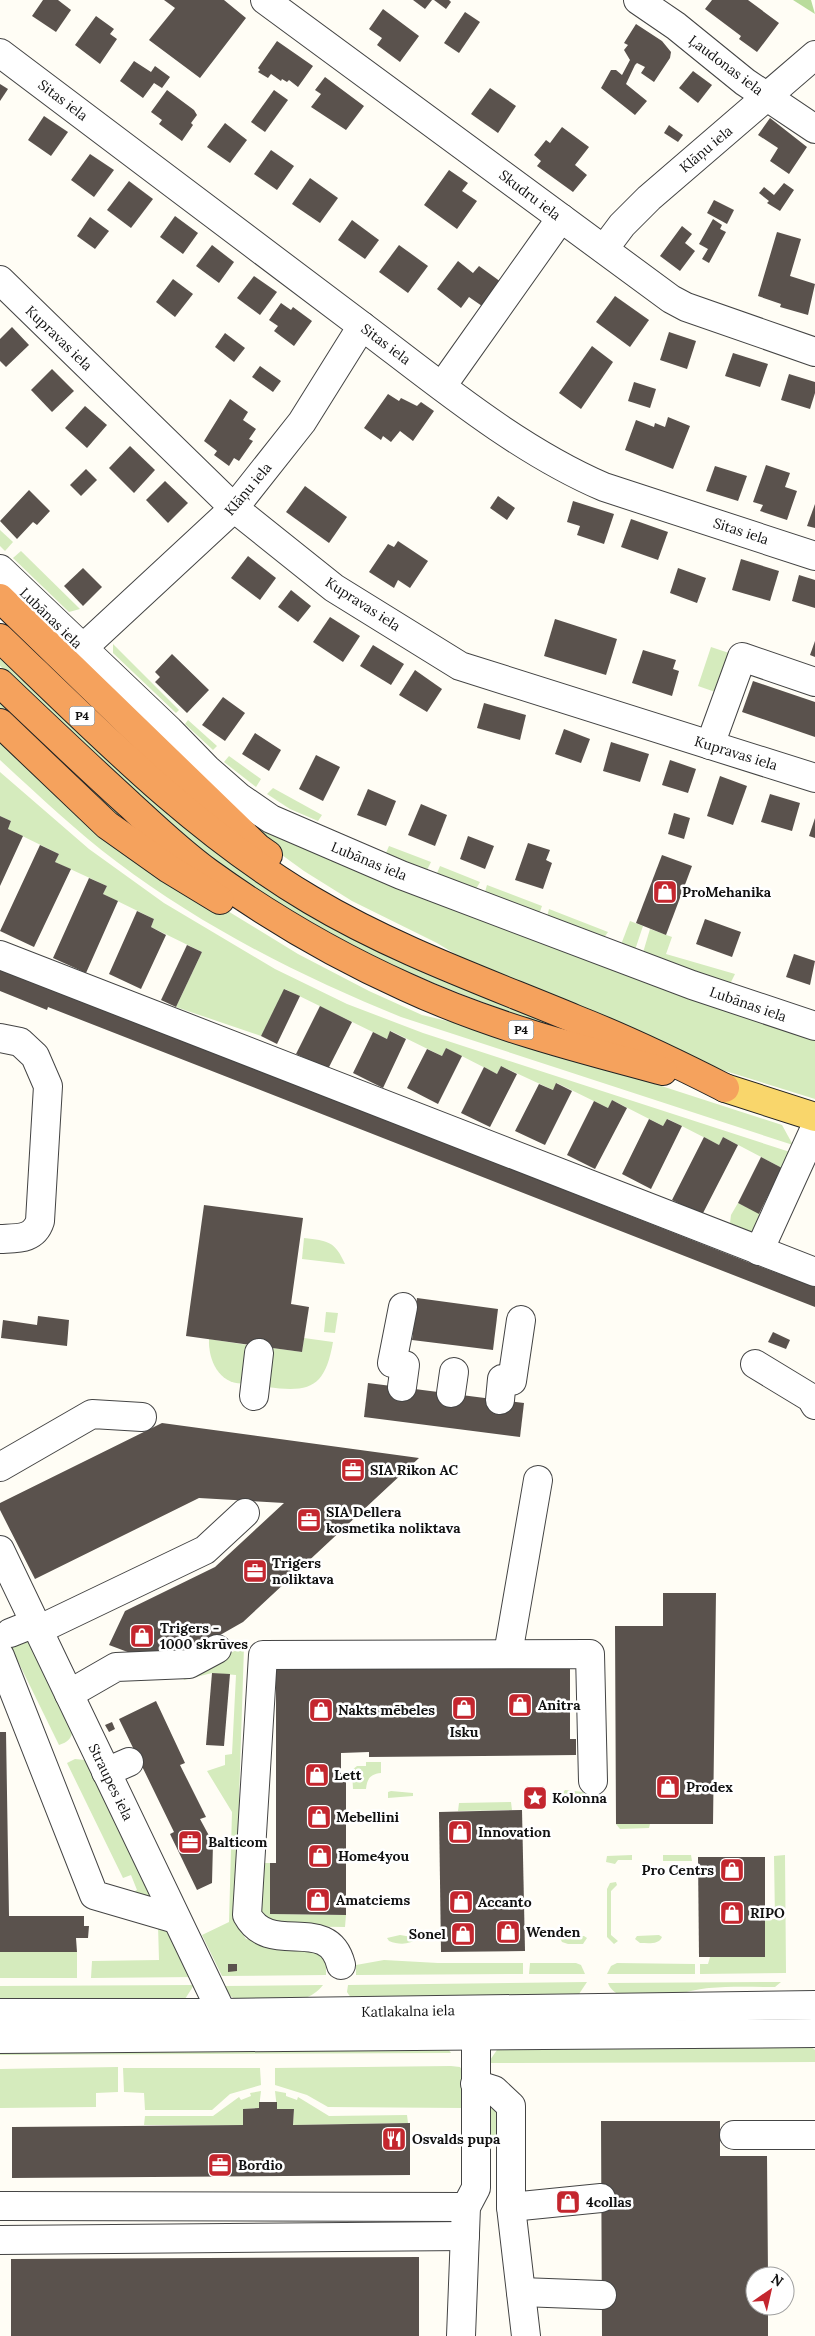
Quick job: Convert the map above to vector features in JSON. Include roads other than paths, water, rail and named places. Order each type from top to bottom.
[{"type":"highway","points":[[0,598],[258,848],[398,947]]},
{"type":"highway","name":"P4","points":[[0,638],[117,749],[198,822],[252,864],[304,896],[398,947],[656,1053],[725,1088]]},
{"type":"highway","name":"P4","points":[[0,683],[176,847],[209,873],[261,908],[325,947],[406,988],[466,1011],[570,1046],[725,1088]]},
{"type":"highway","points":[[0,723],[107,825],[169,869],[252,920],[325,947]]},
{"type":"main road","name":"P4","points":[[725,1088],[815,1117]]},
{"type":"street","name":"Skudru iela","points":[[265,0],[678,303],[815,352]]},
{"type":"street","name":"Ļaudonas iela","points":[[638,0],[768,97],[815,129]]},
{"type":"street","name":"Sitas iela","points":[[0,53],[442,386],[530,448],[571,473],[604,487],[815,556]]},
{"type":"street","name":"Klāņu iela","points":[[604,249],[622,225],[649,198],[815,55]]},
{"type":"street","points":[[442,386],[561,218]]},
{"type":"street","name":"Kupravas iela","points":[[0,280],[234,508],[334,588],[460,666],[815,778]]},
{"type":"street","name":"Klāņu iela","points":[[83,648],[234,508],[302,422],[362,326]]},
{"type":"street","name":"Lubānas iela","points":[[0,569],[169,730],[207,769],[239,797],[271,819],[401,875],[692,985],[815,1026]]},
{"type":"street","points":[[710,745],[742,657],[815,682]]},
{"type":"street","points":[[0,955],[815,1272]]},
{"type":"street","points":[[0,1038],[20,1042],[34,1056],[48,1086],[38,1229],[27,1238],[0,1239]]},
{"type":"street","points":[[759,1251],[815,1128]]},
{"type":"street","points":[[400,1372],[403,1307]]},
{"type":"street","points":[[505,1387],[521,1320]]},
{"type":"street","points":[[254,1396],[260,1353]]},
{"type":"street","points":[[755,1364],[811,1398],[815,1405]]},
{"type":"street","points":[[0,1467],[92,1414],[142,1417]]},
{"type":"street","points":[[508,1654],[538,1480]]},
{"type":"street","points":[[176,1919],[94,1895],[7,1692],[21,1635],[205,1550],[245,1513]]},
{"type":"street","name":"Straupes iela","points":[[0,1550],[21,1635],[69,1694],[118,1767],[176,1919],[222,2013]]},
{"type":"street","points":[[69,1694],[116,1668],[189,1664],[217,1650]]},
{"type":"street","points":[[341,1965],[338,1953],[332,1944],[322,1939],[266,1933],[252,1925],[247,1915],[264,1655],[590,1654],[593,1781]]},
{"type":"street","name":"Katlakalna iela","points":[[0,2013],[62,2026],[475,2022],[815,2006]]},
{"type":"street","name":"Katlakalna iela","points":[[0,2039],[62,2026],[222,2013],[815,2033]]},
{"type":"street","points":[[461,2336],[466,2207],[476,2188],[475,2022]]},
{"type":"street","points":[[475,2084],[494,2090],[511,2106],[511,2207],[526,2336]]},
{"type":"street","points":[[734,2135],[815,2135]]},
{"type":"street","points":[[511,2207],[601,2198]]},
{"type":"street","points":[[0,2206],[466,2207]]},
{"type":"street","points":[[142,2206],[143,2239]]},
{"type":"street","points":[[307,2206],[308,2238]]},
{"type":"street","points":[[0,2240],[465,2236]]},
{"type":"street","points":[[520,2292],[602,2294]]},
{"type":"place","name":"ProMehanika","points":[[665,892]]},
{"type":"place","name":"SIA Rikon AC","points":[[353,1470]]},
{"type":"place","name":"SIA Dellera kosmetika noliktava","points":[[309,1520]]},
{"type":"place","name":"Trigers noliktava","points":[[255,1571]]},
{"type":"place","name":"Trigers - 1000 skrūves","points":[[142,1636]]},
{"type":"place","name":"Anitra","points":[[520,1705]]},
{"type":"place","name":"Isku","points":[[464,1708]]},
{"type":"place","name":"Nakts mēbeles","points":[[321,1710]]},
{"type":"place","name":"Lett","points":[[317,1775]]},
{"type":"place","name":"Prodex","points":[[668,1787]]},
{"type":"place","name":"Kolonna","points":[[535,1798]]},
{"type":"place","name":"Mebellini","points":[[319,1817]]},
{"type":"place","name":"Innovation","points":[[460,1832]]},
{"type":"place","name":"Balticom","points":[[190,1842]]},
{"type":"place","name":"Home4you","points":[[320,1856]]},
{"type":"place","name":"Pro Centrs","points":[[732,1870]]},
{"type":"place","name":"Amatciems","points":[[318,1900]]},
{"type":"place","name":"Accanto","points":[[461,1902]]},
{"type":"place","name":"RIPO","points":[[732,1913]]},
{"type":"place","name":"Wenden","points":[[508,1932]]},
{"type":"place","name":"Sonel","points":[[463,1934]]},
{"type":"place","name":"Osvalds pupa","points":[[394,2139]]},
{"type":"place","name":"Bordio","points":[[220,2165]]},
{"type":"place","name":"4collas","points":[[568,2202]]}]
